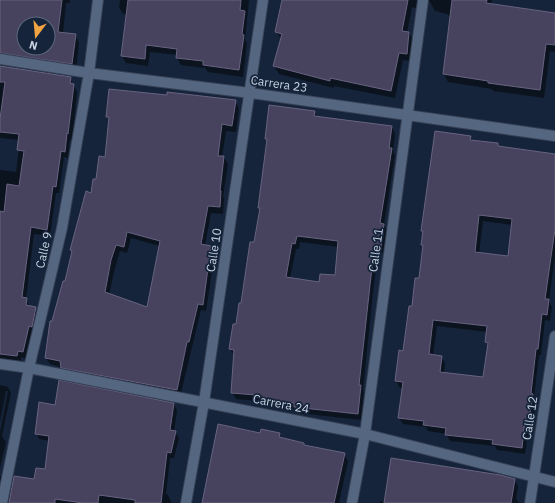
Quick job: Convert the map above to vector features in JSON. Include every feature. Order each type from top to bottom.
[{"type":"street","name":"Calle 9","points":[[2,503],[29,368],[62,228],[89,73],[98,0]]},
{"type":"street","name":"Calle 10","points":[[186,503],[204,402],[263,0]]},
{"type":"street","name":"Calle 11","points":[[352,503],[365,434],[423,0]]},
{"type":"street","name":"Carrera 23","points":[[0,59],[89,73],[250,93],[555,136]]},
{"type":"street","name":"Calle 12","points":[[530,503],[555,336]]},
{"type":"street","name":"Carrera 24","points":[[0,364],[29,368],[365,434],[555,482]]},
{"type":"building","points":[[0,0],[62,0],[58,32],[76,34],[72,64],[20,56],[56,56],[56,16],[16,16],[16,55],[0,53]]},
{"type":"building","points":[[128,0],[241,0],[240,10],[245,11],[242,34],[244,35],[239,70],[203,65],[203,61],[176,58],[177,49],[146,45],[145,59],[121,56]]},
{"type":"building","points":[[282,0],[408,0],[402,31],[409,32],[407,54],[399,53],[391,91],[330,78],[330,81],[273,66],[282,34],[275,32]]},
{"type":"building","points":[[452,0],[487,0],[486,3],[555,13],[555,45],[546,44],[540,90],[488,83],[488,81],[443,74]]},
{"type":"building","points":[[0,66],[71,77],[70,83],[74,84],[65,152],[61,151],[56,187],[53,186],[47,230],[31,227],[22,297],[27,298],[26,305],[36,307],[32,327],[29,326],[23,352],[18,351],[17,356],[0,354],[0,211],[4,212],[7,184],[19,186],[24,151],[17,150],[19,134],[0,132],[0,119],[5,82],[0,82]]},
{"type":"building","points":[[109,89],[167,95],[167,92],[236,100],[232,126],[222,124],[218,156],[224,156],[220,191],[220,207],[208,206],[201,244],[211,246],[203,305],[198,304],[189,342],[187,342],[177,390],[61,368],[60,361],[45,358],[50,321],[52,321],[63,281],[65,281],[72,251],[70,250],[86,191],[91,193],[93,179],[96,179],[99,156],[105,157],[109,117],[106,117]],"holes":[[[127,232],[160,241],[147,307],[105,292],[111,260],[116,245],[124,247]]]},
{"type":"building","points":[[269,105],[315,111],[314,116],[392,126],[389,148],[392,148],[380,223],[384,224],[381,247],[376,246],[371,276],[359,385],[361,385],[358,414],[294,407],[294,403],[255,397],[256,395],[231,393],[234,350],[229,349],[233,324],[236,324],[239,303],[241,303],[250,242],[254,242],[260,208],[258,208],[267,139],[265,139]],"holes":[[[297,236],[338,241],[335,275],[320,274],[319,282],[286,277],[292,243],[295,244]]]},
{"type":"building","points":[[435,131],[471,136],[470,140],[498,143],[498,146],[555,154],[555,229],[545,299],[549,299],[547,315],[542,314],[538,349],[536,349],[531,393],[533,394],[529,421],[525,421],[522,448],[492,444],[493,440],[445,435],[446,428],[423,425],[424,421],[398,418],[403,382],[395,381],[399,350],[403,351],[409,306],[412,306],[415,278],[419,278],[423,245],[421,245],[423,231],[421,231]],"holes":[[[479,215],[512,219],[508,256],[475,252]],[[433,320],[487,326],[485,342],[488,343],[483,377],[440,372],[442,356],[429,354]]]},
{"type":"building","points":[[59,380],[174,403],[170,430],[176,431],[171,453],[167,452],[161,503],[135,503],[135,500],[99,495],[98,503],[83,503],[55,499],[55,503],[9,503],[14,476],[34,479],[36,468],[45,469],[49,436],[35,434],[39,402],[55,405]]},
{"type":"building","points":[[218,424],[260,433],[261,429],[280,433],[279,437],[304,443],[304,445],[345,453],[334,503],[202,503]]},
{"type":"building","points":[[391,458],[500,475],[515,479],[511,503],[384,503]]}]
